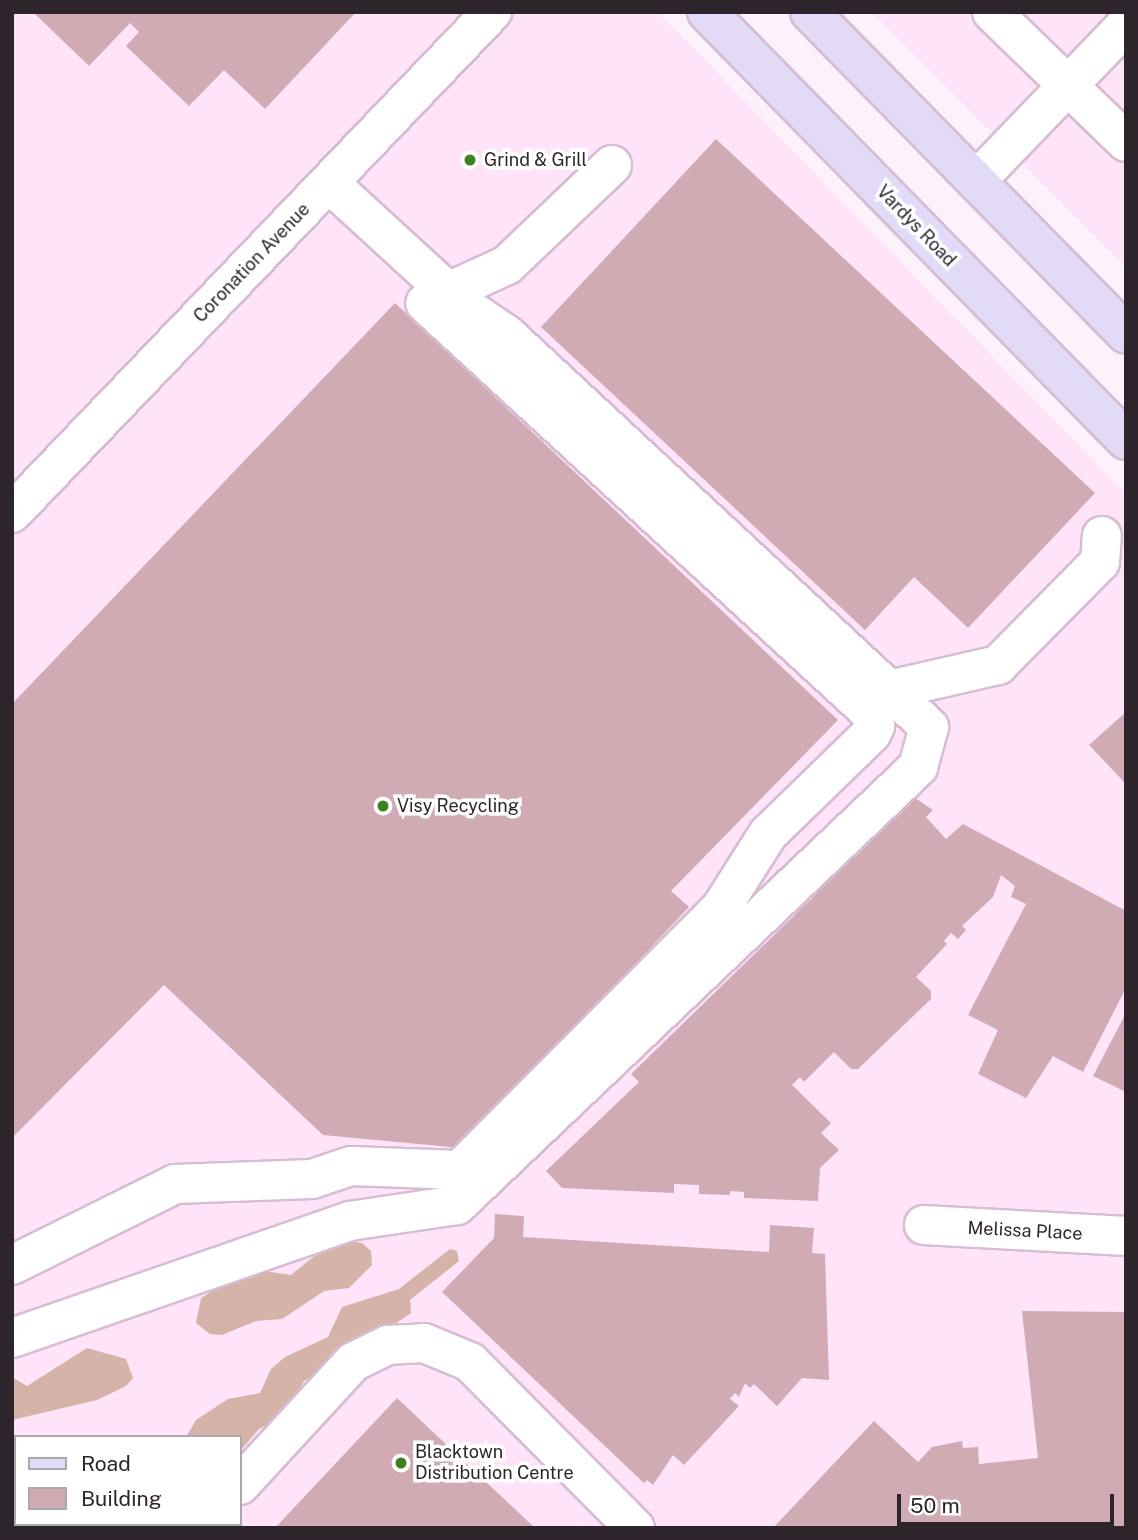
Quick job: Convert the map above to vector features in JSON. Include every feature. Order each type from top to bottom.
[{"type":"main road","name":"Vardys Road","points":[[707,12],[1126,440]]},
{"type":"main road","points":[[810,12],[1126,334]]},
{"type":"street","name":"Coronation Avenue","points":[[12,513],[492,12]]},
{"type":"street","points":[[992,12],[1126,142]]},
{"type":"street","points":[[976,181],[1126,25]]},
{"type":"street","points":[[448,292],[507,265],[612,165]]},
{"type":"street","points":[[12,1338],[350,1221],[457,1205],[918,767],[929,727],[507,335],[448,292],[321,191]]},
{"type":"street","points":[[12,1265],[175,1184],[312,1179],[351,1166],[460,1170],[721,908],[768,834],[872,734],[875,726],[860,703],[321,191]]},
{"type":"street","points":[[889,690],[998,665],[1100,562],[1102,536]]},
{"type":"street","name":"Melissa Place","points":[[925,1226],[1126,1236]]},
{"type":"street","points":[[242,1483],[353,1362],[388,1345],[424,1343],[470,1362],[635,1528]]},
{"type":"shaded area","points":[[12,12],[658,12],[1126,494],[1126,1528],[12,1528]]},
{"type":"shaded area","points":[[872,12],[1126,12],[1126,267]]},
{"type":"shaded area","points":[[350,1241],[362,1243],[371,1251],[372,1265],[349,1288],[324,1291],[282,1319],[256,1321],[222,1335],[210,1334],[196,1323],[201,1298],[232,1278],[264,1271],[291,1275],[313,1257]]},
{"type":"shaded area","points":[[450,1249],[457,1251],[459,1261],[410,1300],[411,1313],[379,1335],[360,1334],[335,1365],[304,1381],[286,1415],[259,1429],[242,1449],[242,1435],[187,1435],[196,1420],[228,1399],[260,1393],[271,1369],[285,1357],[328,1337],[342,1307],[399,1289]]},
{"type":"shaded area","points":[[87,1348],[126,1359],[133,1378],[126,1386],[97,1400],[12,1420],[12,1377],[27,1386]]},
{"type":"shaded area","points":[[12,1486],[14,1526],[43,1528],[12,1528]]},
{"type":"building","points":[[33,12],[356,12],[265,109],[224,70],[189,106],[126,46],[139,32],[130,23],[89,66]]},
{"type":"building","points":[[716,139],[1095,493],[968,628],[914,577],[865,630],[541,327]]},
{"type":"building","name":"Visy Recycling","points":[[395,303],[838,720],[671,891],[689,907],[461,1148],[323,1135],[164,985],[12,1138],[12,704]]},
{"type":"building","points":[[1126,712],[1126,784],[1089,745]]},
{"type":"building","points":[[915,798],[933,810],[926,817],[946,839],[963,824],[1126,911],[1126,988],[1083,1072],[1053,1056],[1026,1098],[978,1074],[998,1030],[968,1015],[1026,904],[1011,897],[1015,886],[1001,875],[993,897],[962,926],[966,930],[958,939],[951,933],[944,941],[947,944],[916,977],[931,991],[931,999],[858,1069],[851,1069],[834,1052],[804,1082],[800,1077],[792,1085],[831,1123],[821,1133],[839,1150],[820,1168],[818,1201],[744,1198],[744,1192],[730,1191],[730,1195],[699,1194],[699,1185],[674,1184],[674,1193],[562,1188],[546,1171],[639,1082],[631,1074]]},
{"type":"building","points":[[1126,1013],[1126,1092],[1093,1076]]},
{"type":"building","points":[[495,1214],[524,1216],[523,1237],[769,1252],[770,1225],[814,1228],[812,1253],[825,1254],[829,1380],[802,1378],[777,1406],[754,1384],[750,1388],[745,1383],[739,1397],[735,1393],[730,1399],[739,1406],[684,1465],[673,1455],[653,1485],[647,1480],[644,1483],[442,1292],[494,1238]]},
{"type":"building","points":[[1022,1311],[1126,1312],[1126,1528],[773,1528],[874,1421],[918,1462],[932,1447],[962,1441],[963,1448],[978,1447],[979,1464],[1038,1458]]},
{"type":"building","name":"Blacktown Distribution Centre","points":[[397,1398],[535,1528],[275,1528]]},
{"type":"place","name":"Grind & Grill","points":[[470,160]]},
{"type":"place","name":"Visy Recycling","points":[[383,806]]},
{"type":"place","name":"Blacktown Distribution Centre","points":[[401,1463]]}]
